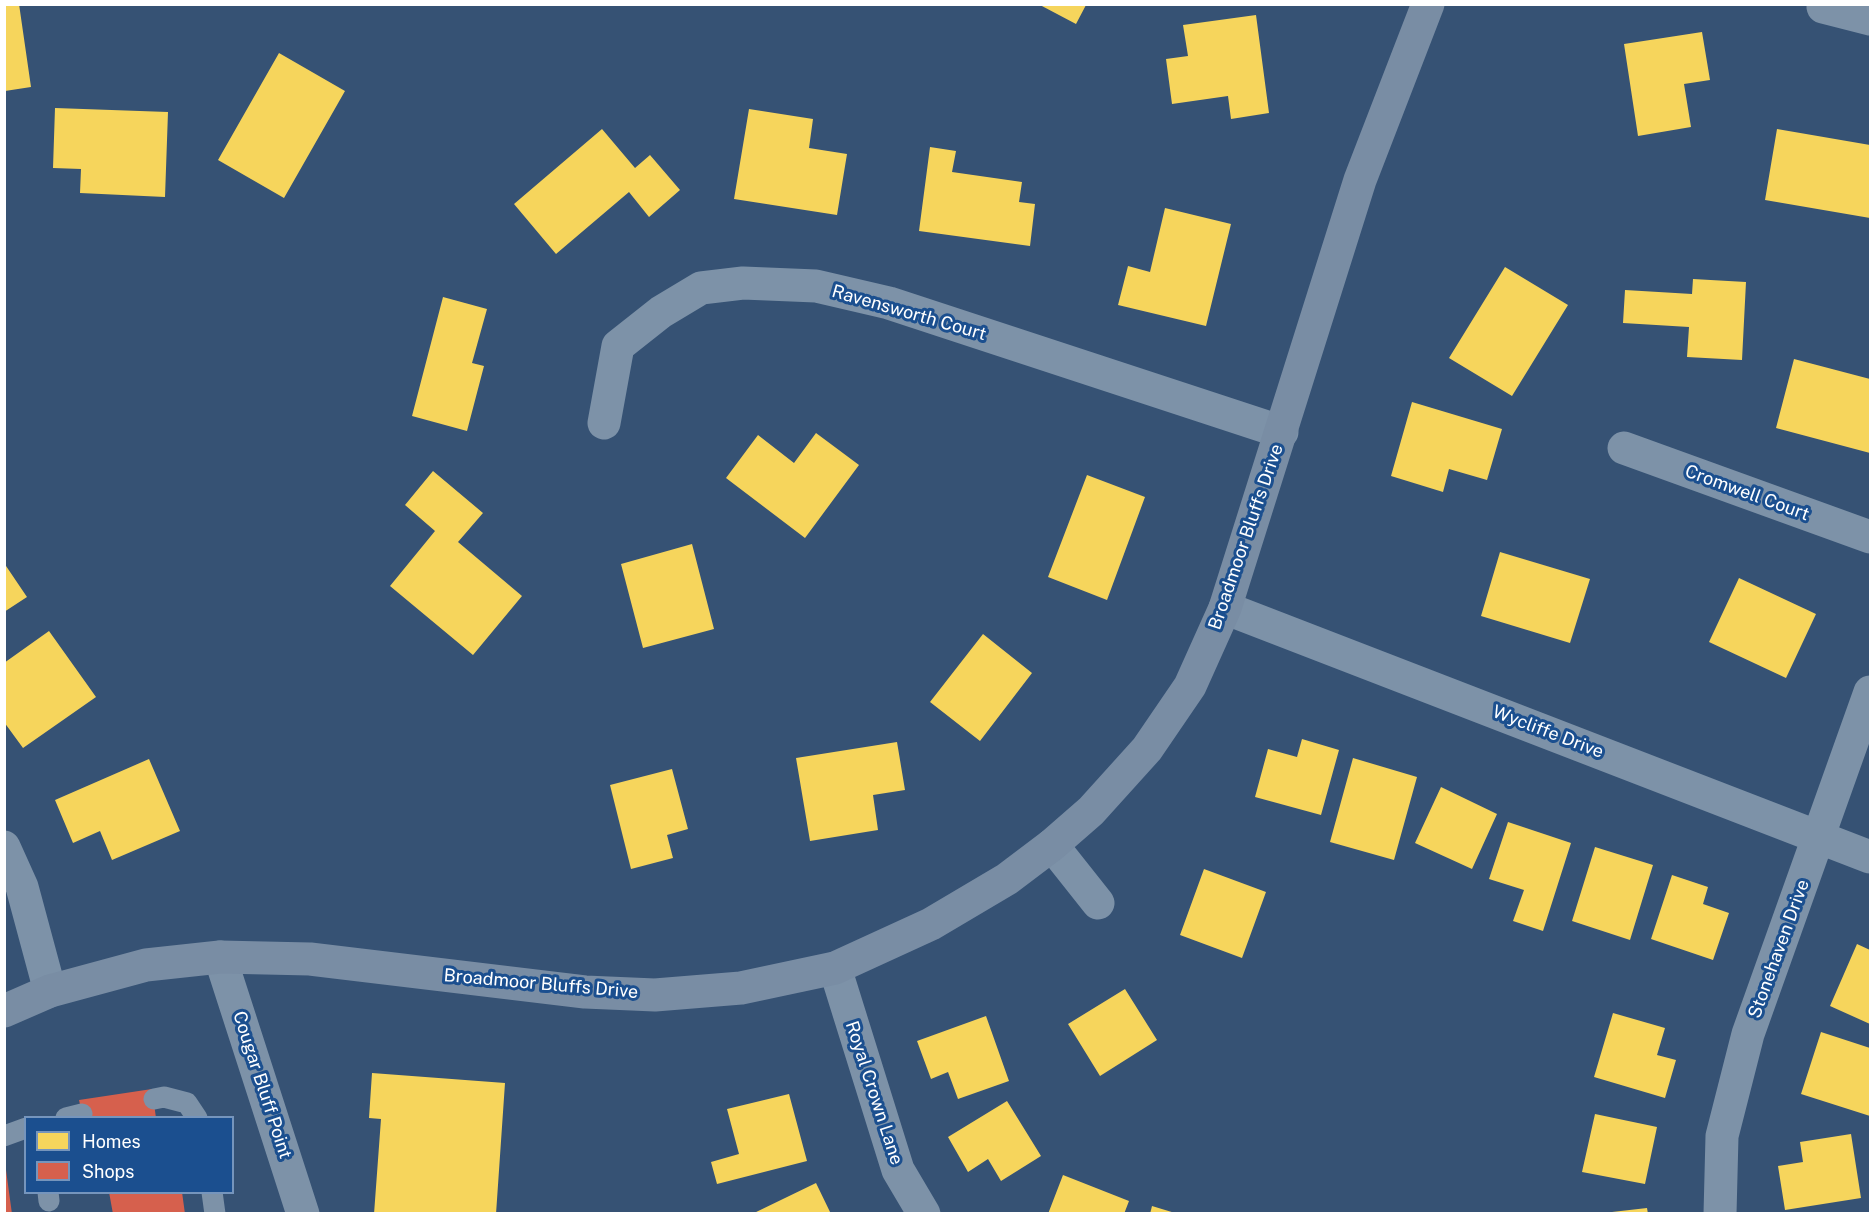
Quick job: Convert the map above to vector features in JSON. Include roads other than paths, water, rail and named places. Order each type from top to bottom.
[{"type":"street","name":"Broadmoor Bluffs Drive","points":[[4,1011],[50,991],[146,965],[220,957],[310,959],[585,992],[655,994],[741,988],[835,968],[931,924],[1007,879],[1052,845],[1091,811],[1147,749],[1190,686],[1225,608],[1360,180],[1428,4]]},
{"type":"street","points":[[1823,7],[1870,19]]},
{"type":"street","name":"Ravensworth Court","points":[[604,423],[618,346],[661,312],[701,288],[743,283],[816,286],[889,303],[1282,432]]},
{"type":"street","name":"Cromwell Court","points":[[1624,448],[1870,537]]},
{"type":"street","name":"Wycliffe Drive","points":[[1225,608],[1870,857]]},
{"type":"street","name":"Stonehaven Drive","points":[[1720,1214],[1722,1137],[1748,1034],[1870,692]]},
{"type":"street","points":[[1052,845],[1098,903]]},
{"type":"street","points":[[4,847],[22,887],[50,991]]},
{"type":"street","name":"Cougar Bluff Point","points":[[220,957],[303,1214]]},
{"type":"street","name":"Royal Crown Lane","points":[[835,968],[898,1170],[924,1214]]},
{"type":"lane","points":[[154,1099],[164,1097],[187,1103],[196,1116]]},
{"type":"lane","points":[[4,1136],[24,1129]]},
{"type":"lane","points":[[212,1194],[215,1214]]}]
